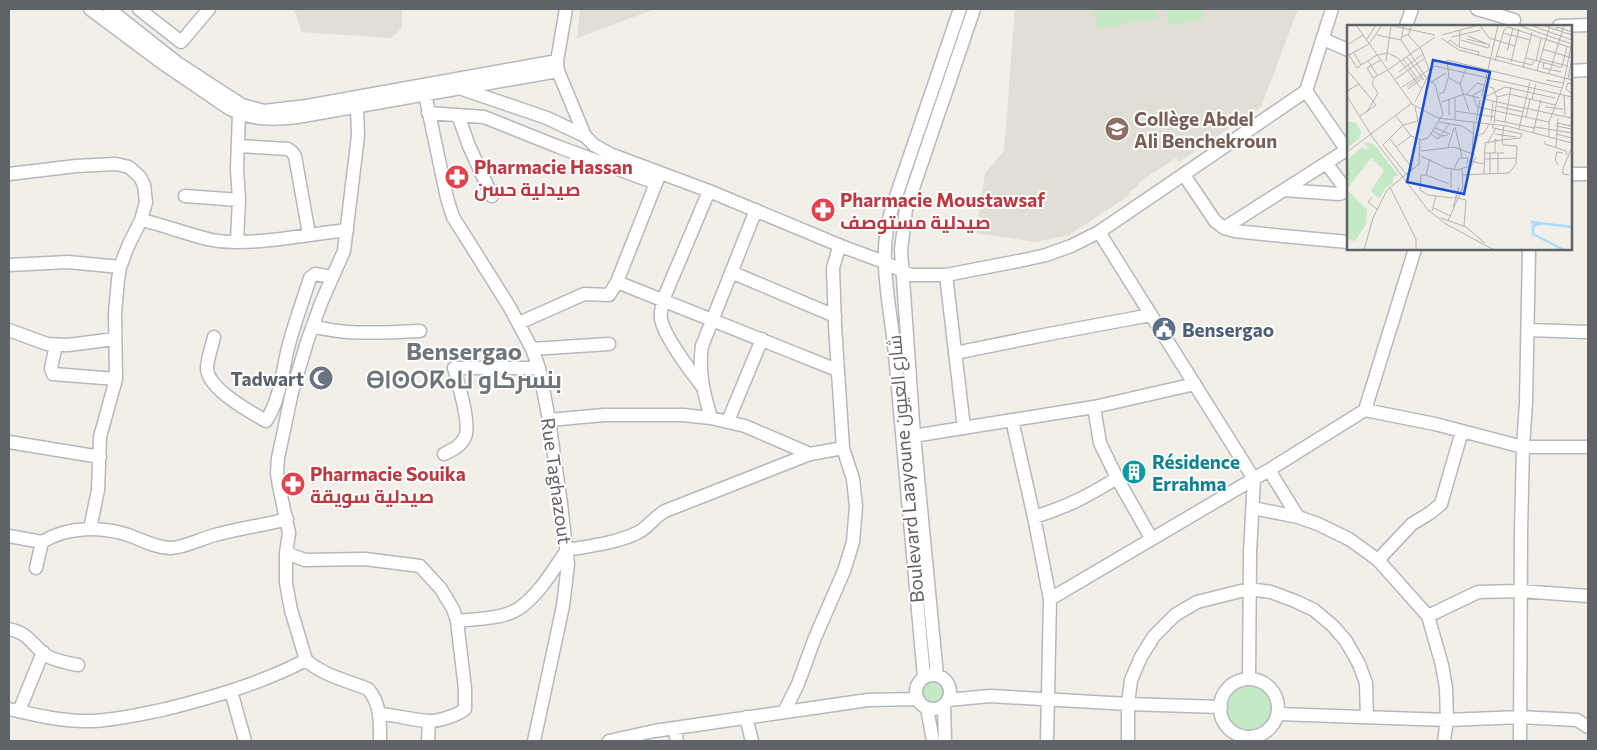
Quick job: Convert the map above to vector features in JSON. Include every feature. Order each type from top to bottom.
[{"type":"street","points":[[90,9],[161,62],[239,114],[264,120],[459,88],[558,66]]},
{"type":"street","points":[[108,9],[170,57],[242,105],[264,111],[307,106],[558,66]]},
{"type":"street","points":[[139,9],[181,42]]},
{"type":"street","points":[[170,57],[209,9]]},
{"type":"street","points":[[566,9],[558,66],[585,136]]},
{"type":"street","name":"Boulevard Laayoune شارع العيون","points":[[908,437],[894,351],[884,262],[887,223],[960,9]]},
{"type":"street","name":"Boulevard Laayoune شارع العيون","points":[[933,741],[925,690],[908,437],[901,250],[906,209],[974,9]]},
{"type":"street","points":[[428,113],[484,117],[559,147],[658,178],[708,190],[912,275],[946,275],[1046,255],[1071,246],[1099,232],[1306,91],[1332,9]]},
{"type":"street","points":[[1406,25],[1412,9]]},
{"type":"street","points":[[1477,9],[1513,18]]},
{"type":"street","points":[[1572,26],[1588,25]]},
{"type":"street","points":[[1323,39],[1347,50]]},
{"type":"street","points":[[1572,71],[1588,70]]},
{"type":"street","points":[[459,88],[547,118],[585,136],[594,145],[658,178]]},
{"type":"street","points":[[1306,91],[1347,150]]},
{"type":"street","name":"Rue Taghazout","points":[[425,94],[447,198],[453,217],[519,322],[532,349],[539,368],[549,420],[568,564],[563,606],[534,741]]},
{"type":"street","points":[[357,106],[358,136],[344,251],[313,326],[292,392],[283,428],[277,473],[289,533],[286,553],[288,598],[306,660],[320,670],[368,689],[373,695],[380,714],[380,741]]},
{"type":"street","points":[[237,241],[239,114]]},
{"type":"street","points":[[458,115],[469,146],[492,196]]},
{"type":"street","points":[[239,146],[288,149],[292,152],[309,234]]},
{"type":"street","points":[[1224,228],[1347,152]]},
{"type":"street","points":[[9,174],[106,163],[122,164],[135,172],[144,185],[146,202],[141,220],[120,266],[115,295],[116,379],[100,437],[98,490],[90,529]]},
{"type":"street","points":[[1284,190],[1342,193],[1344,187],[1327,164]]},
{"type":"street","points":[[1572,174],[1588,174]]},
{"type":"street","points":[[1184,175],[1215,220],[1224,228],[1235,231],[1347,242]]},
{"type":"street","points":[[519,322],[584,294],[608,295],[611,293],[658,178]]},
{"type":"street","points":[[702,386],[686,365],[661,321],[661,310],[663,300],[708,190]]},
{"type":"street","points":[[185,196],[239,200]]},
{"type":"street","points":[[711,418],[702,386],[700,358],[702,346],[756,210]]},
{"type":"street","points":[[141,220],[212,240],[237,241],[347,230]]},
{"type":"street","points":[[1099,232],[1254,479],[1249,590],[1248,679]]},
{"type":"street","points":[[784,712],[798,684],[814,640],[844,570],[853,542],[856,506],[853,479],[843,448],[837,370],[833,268],[841,246]]},
{"type":"street","points":[[1050,599],[1270,470],[1365,410],[1415,250]]},
{"type":"street","points":[[1520,741],[1523,446],[1526,403],[1529,250]]},
{"type":"street","points":[[9,264],[68,262],[120,266]]},
{"type":"street","points":[[731,272],[835,316]]},
{"type":"street","points":[[266,421],[274,406],[284,372],[288,348],[310,278],[315,274],[332,278]]},
{"type":"street","points":[[946,275],[964,428]]},
{"type":"street","points":[[617,282],[837,370]]},
{"type":"street","points":[[955,354],[1049,334],[1152,316]]},
{"type":"street","points":[[313,326],[329,331],[343,332],[420,331]]},
{"type":"street","points":[[9,330],[36,341],[56,345],[115,339]]},
{"type":"street","points":[[1528,330],[1588,332]]},
{"type":"street","points":[[214,337],[207,368],[212,381],[236,403],[266,421],[283,428]]},
{"type":"street","points":[[728,421],[762,339]]},
{"type":"street","points":[[532,349],[609,344]]},
{"type":"street","points":[[56,345],[51,368],[53,374],[116,379]]},
{"type":"street","points":[[444,454],[461,444],[467,435],[467,420],[454,368],[539,368]]},
{"type":"street","points":[[908,437],[1094,407],[1195,384]]},
{"type":"street","points":[[1094,407],[1100,443],[1117,478],[1152,538]]},
{"type":"street","points":[[1365,410],[1523,446],[1588,447]]},
{"type":"street","points":[[549,420],[604,415],[683,415],[711,418],[728,421],[810,454]]},
{"type":"street","points":[[1012,420],[1050,599],[1047,741]]},
{"type":"street","points":[[1378,560],[1412,524],[1441,504],[1462,431]]},
{"type":"street","points":[[9,442],[100,457]]},
{"type":"street","points":[[457,621],[497,616],[516,610],[540,589],[567,550],[638,533],[664,511],[810,454],[843,448]]},
{"type":"street","points":[[1270,470],[1298,517]]},
{"type":"street","points":[[1034,517],[1078,502],[1117,478]]},
{"type":"street","points":[[1253,508],[1298,517],[1349,539],[1378,560],[1428,616],[1442,665],[1446,688],[1447,720],[1444,741]]},
{"type":"street","points":[[9,536],[42,542],[53,535],[67,531],[90,529],[113,531],[160,547],[171,548],[181,547],[218,534],[287,520]]},
{"type":"street","points":[[36,568],[42,542]]},
{"type":"street","points":[[286,553],[305,560],[365,559],[420,566],[441,589],[453,609],[457,621],[465,689],[465,709],[457,714],[429,721],[380,714]]},
{"type":"street","points":[[1128,741],[1128,704],[1131,680],[1140,657],[1154,636],[1175,615],[1197,602],[1249,590],[1270,592],[1295,601],[1314,610],[1333,626],[1346,641],[1359,664],[1366,683],[1368,717]]},
{"type":"street","points":[[1428,616],[1478,592],[1521,591],[1588,596]]},
{"type":"street","points":[[9,629],[25,634],[49,657],[65,663],[78,665]]},
{"type":"street","points":[[43,652],[14,710],[71,720],[90,721],[118,719],[183,705],[259,682],[306,660]]},
{"type":"street","points":[[609,741],[632,738],[674,728],[925,690],[943,678],[950,686],[990,696],[1128,704],[1221,706]]},
{"type":"street","points":[[1248,679],[1259,681],[1271,690],[1278,704],[1278,714],[1272,726],[1257,738],[1240,735],[1232,731],[1225,724],[1222,716],[1222,698],[1226,691],[1240,681],[1248,679]]},
{"type":"street","points":[[945,741],[946,703],[950,696],[950,686]]},
{"type":"street","points":[[925,690],[936,709],[946,703],[990,696]]},
{"type":"street","points":[[231,691],[245,741]]},
{"type":"street","points":[[1278,714],[1447,720],[1521,717],[1584,721]]},
{"type":"street","points":[[746,717],[752,741]]},
{"type":"street","points":[[428,741],[429,721]]},
{"type":"street","points":[[674,728],[676,741]]},
{"type":"shaded area","points":[[294,9],[402,9],[402,27],[391,38],[302,32]]},
{"type":"shaded area","points":[[580,9],[655,9],[577,38]]},
{"type":"shaded area","name":"Collège Abdel Ali Benchekroun","points":[[1015,9],[1298,9],[1261,107],[1179,162],[1176,158],[1138,183],[1139,185],[1129,192],[1130,195],[1069,235],[1036,242],[976,233],[985,173],[1004,151]]},
{"type":"green space","points":[[1094,9],[1155,9],[1157,18],[1097,29]]},
{"type":"green space","points":[[1166,9],[1201,9],[1203,19],[1170,26]]},
{"type":"green space","points":[[934,677],[944,681],[948,691],[944,701],[934,705],[924,701],[920,691],[924,681]]},
{"type":"green space","points":[[1245,684],[1253,684],[1262,688],[1268,694],[1272,707],[1268,720],[1262,726],[1253,730],[1245,730],[1236,726],[1230,720],[1226,711],[1226,703],[1230,694],[1236,688]]},
{"type":"place","name":"Collège Abdel Ali Benchekroun","points":[[1117,129]]},
{"type":"place","name":"Pharmacie Hassan صيدلية حسن","points":[[457,177]]},
{"type":"place","name":"Pharmacie Moustawsaf صيدلية مستوصف","points":[[823,210]]},
{"type":"place","name":"Bensergao","points":[[1164,329]]},
{"type":"place","name":"Tadwart","points":[[321,378]]},
{"type":"place","name":"Résidence Errahma","points":[[1134,472]]},
{"type":"place","name":"Pharmacie Souika صيدلية سويقة","points":[[293,484]]},
{"type":"district","name":"Bensergao ⴱⵏⵙⵔⴽⴰⵡ بنسركاو","points":[[464,364]]}]
